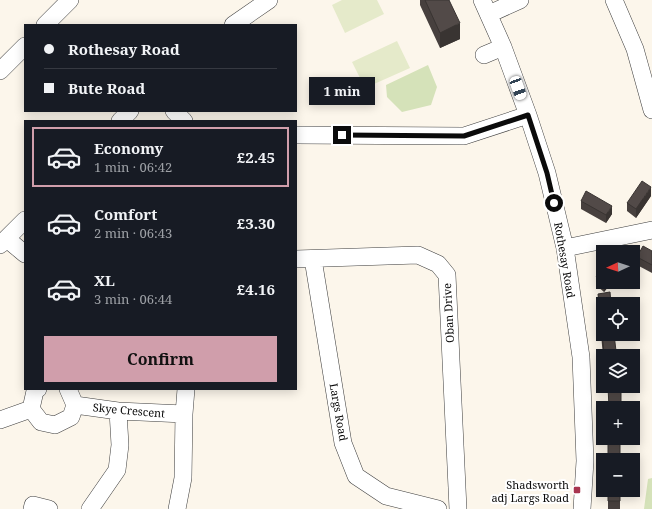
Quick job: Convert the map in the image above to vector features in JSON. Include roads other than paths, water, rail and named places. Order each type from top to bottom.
[{"type":"street","points":[[46,24],[70,0]]},
{"type":"street","points":[[233,24],[269,0]]},
{"type":"street","points":[[486,7],[520,0]]},
{"type":"street","points":[[614,0],[635,49],[652,110]]},
{"type":"street","name":"Rothesay Road","points":[[486,7],[503,47],[528,115],[547,173],[565,248],[581,357],[585,461],[582,509]]},
{"type":"street","points":[[0,71],[24,47]]},
{"type":"street","points":[[484,55],[503,47]]},
{"type":"street","points":[[121,120],[129,112]]},
{"type":"street","points":[[175,112],[183,120]]},
{"type":"street","points":[[297,135],[464,136],[528,115]]},
{"type":"street","points":[[24,221],[4,242],[24,253]]},
{"type":"street","points":[[565,248],[652,230]]},
{"type":"street","name":"Oban Drive","points":[[297,259],[418,256],[438,264],[447,275],[458,509]]},
{"type":"street","name":"Largs Road","points":[[313,259],[343,443],[356,476],[386,496],[438,509]]},
{"type":"street","points":[[31,409],[35,392],[37,390]]},
{"type":"street","points":[[31,409],[41,422],[55,425],[71,417],[75,404],[68,390]]},
{"type":"street","points":[[177,509],[183,478],[186,390]]},
{"type":"street","name":"Skye Crescent","points":[[75,404],[118,411],[184,414]]},
{"type":"street","points":[[0,420],[31,409]]},
{"type":"street","points":[[90,509],[116,470],[120,445],[118,411]]},
{"type":"street","points":[[32,509],[33,505],[49,509]]},
{"type":"place","name":"Shadsworth adj Largs Road","points":[[577,490]]}]
